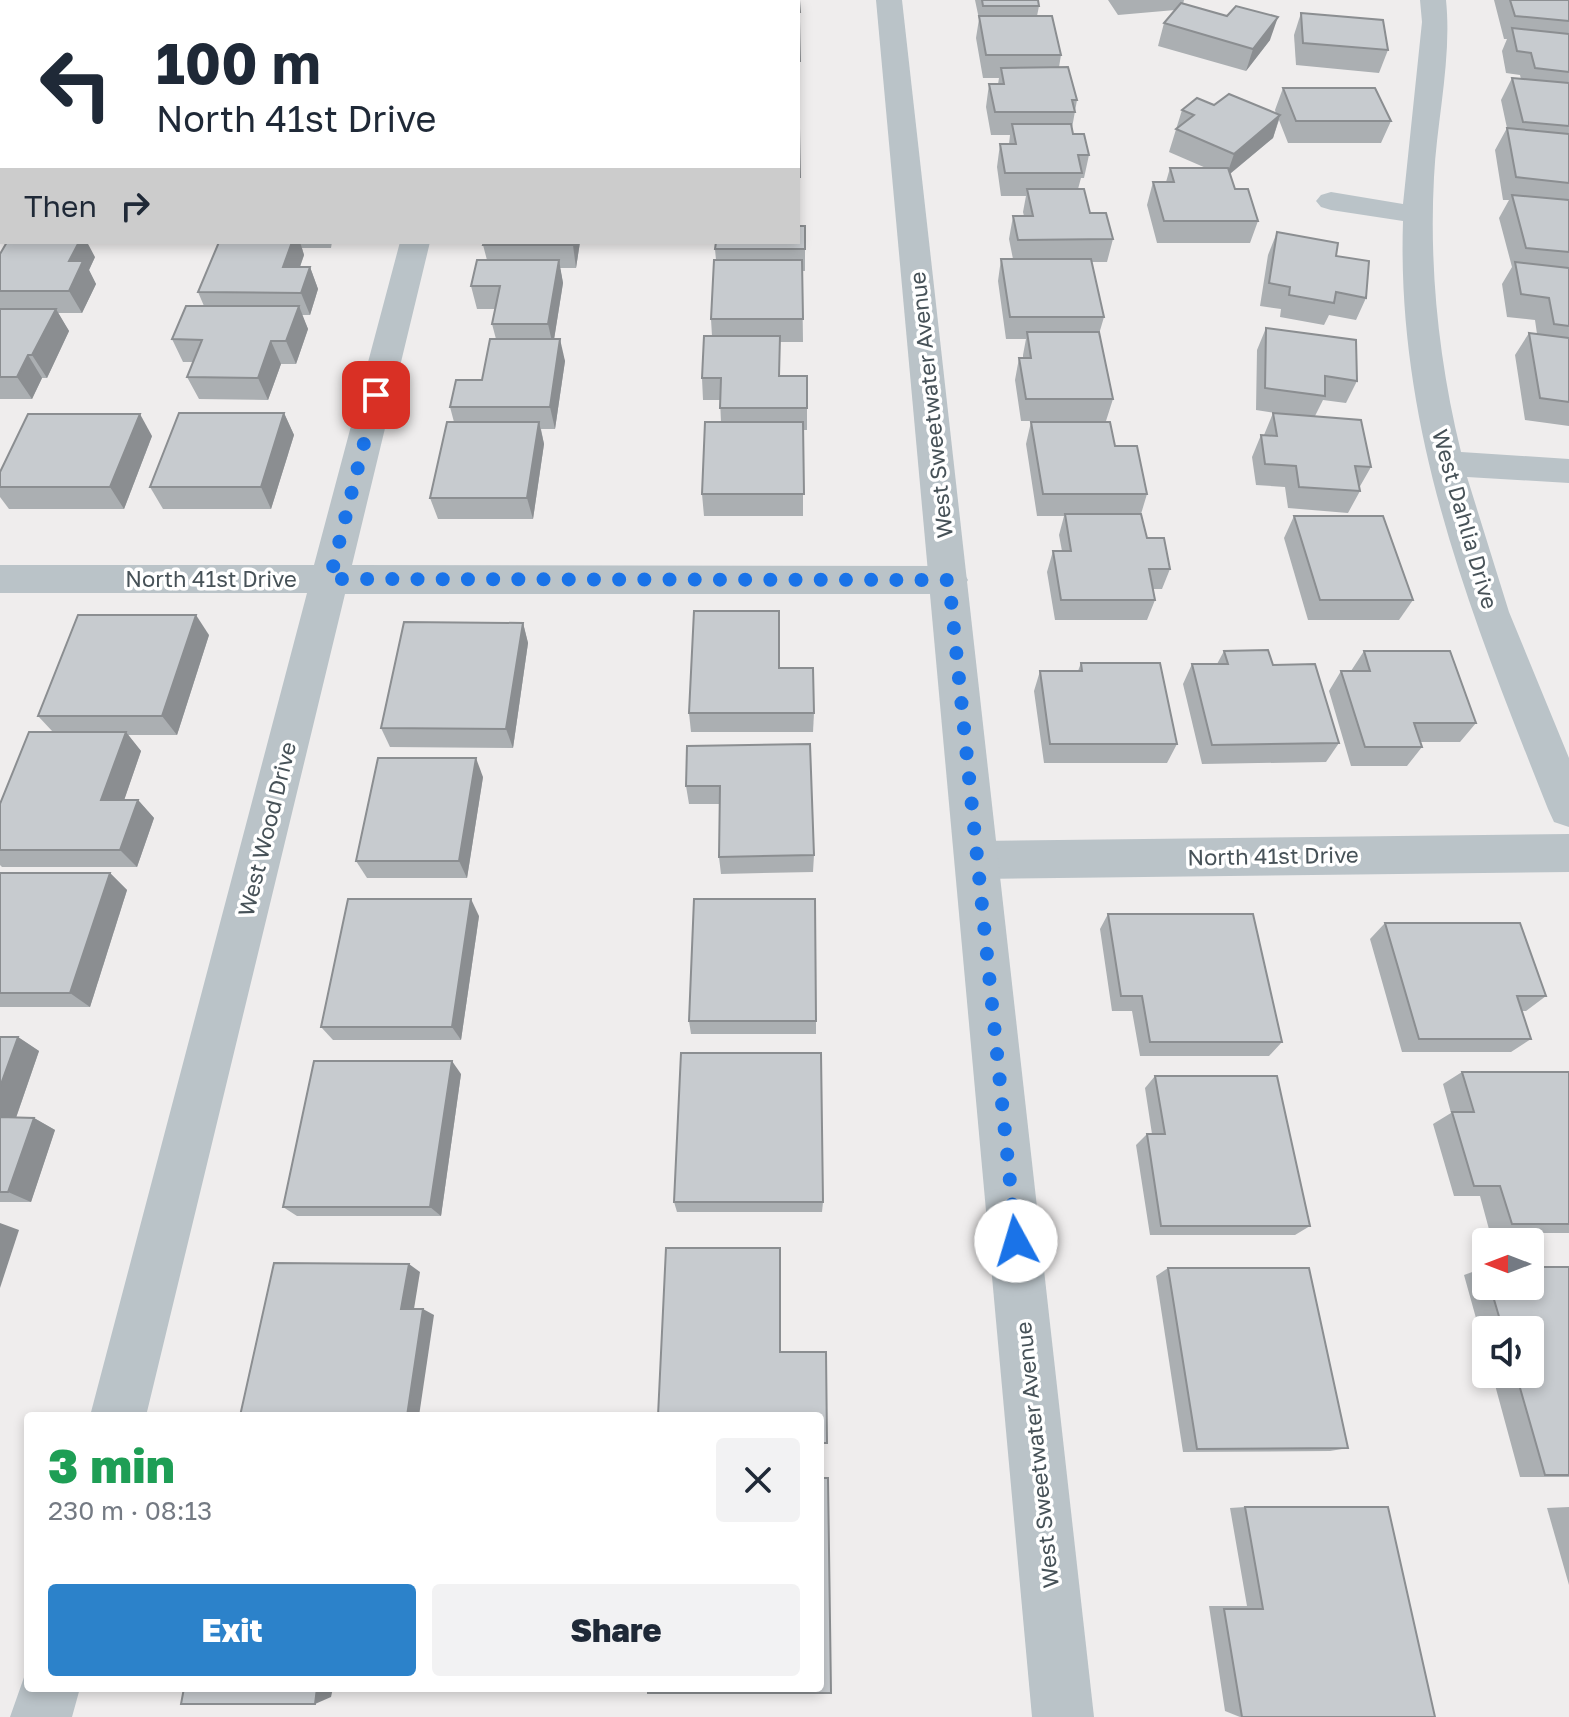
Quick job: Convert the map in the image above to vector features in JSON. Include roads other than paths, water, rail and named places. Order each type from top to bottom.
[{"type":"street","name":"West Sweetwater Avenue","points":[[889,0],[1063,1717]]},
{"type":"street","name":"West Dahlia Drive","points":[[1433,0],[1435,22],[1418,215],[1418,270],[1427,356],[1447,463],[1490,610],[1569,809]]},
{"type":"street","points":[[1331,201],[1418,215]]},
{"type":"street","name":"West Wood Drive","points":[[119,1412],[414,244]]},
{"type":"street","points":[[1447,463],[1569,471]]},
{"type":"street","name":"North 41st Drive","points":[[0,579],[949,580]]},
{"type":"street","name":"North 41st Drive","points":[[978,860],[1569,853]]},
{"type":"street","points":[[41,1717],[48,1692]]}]
